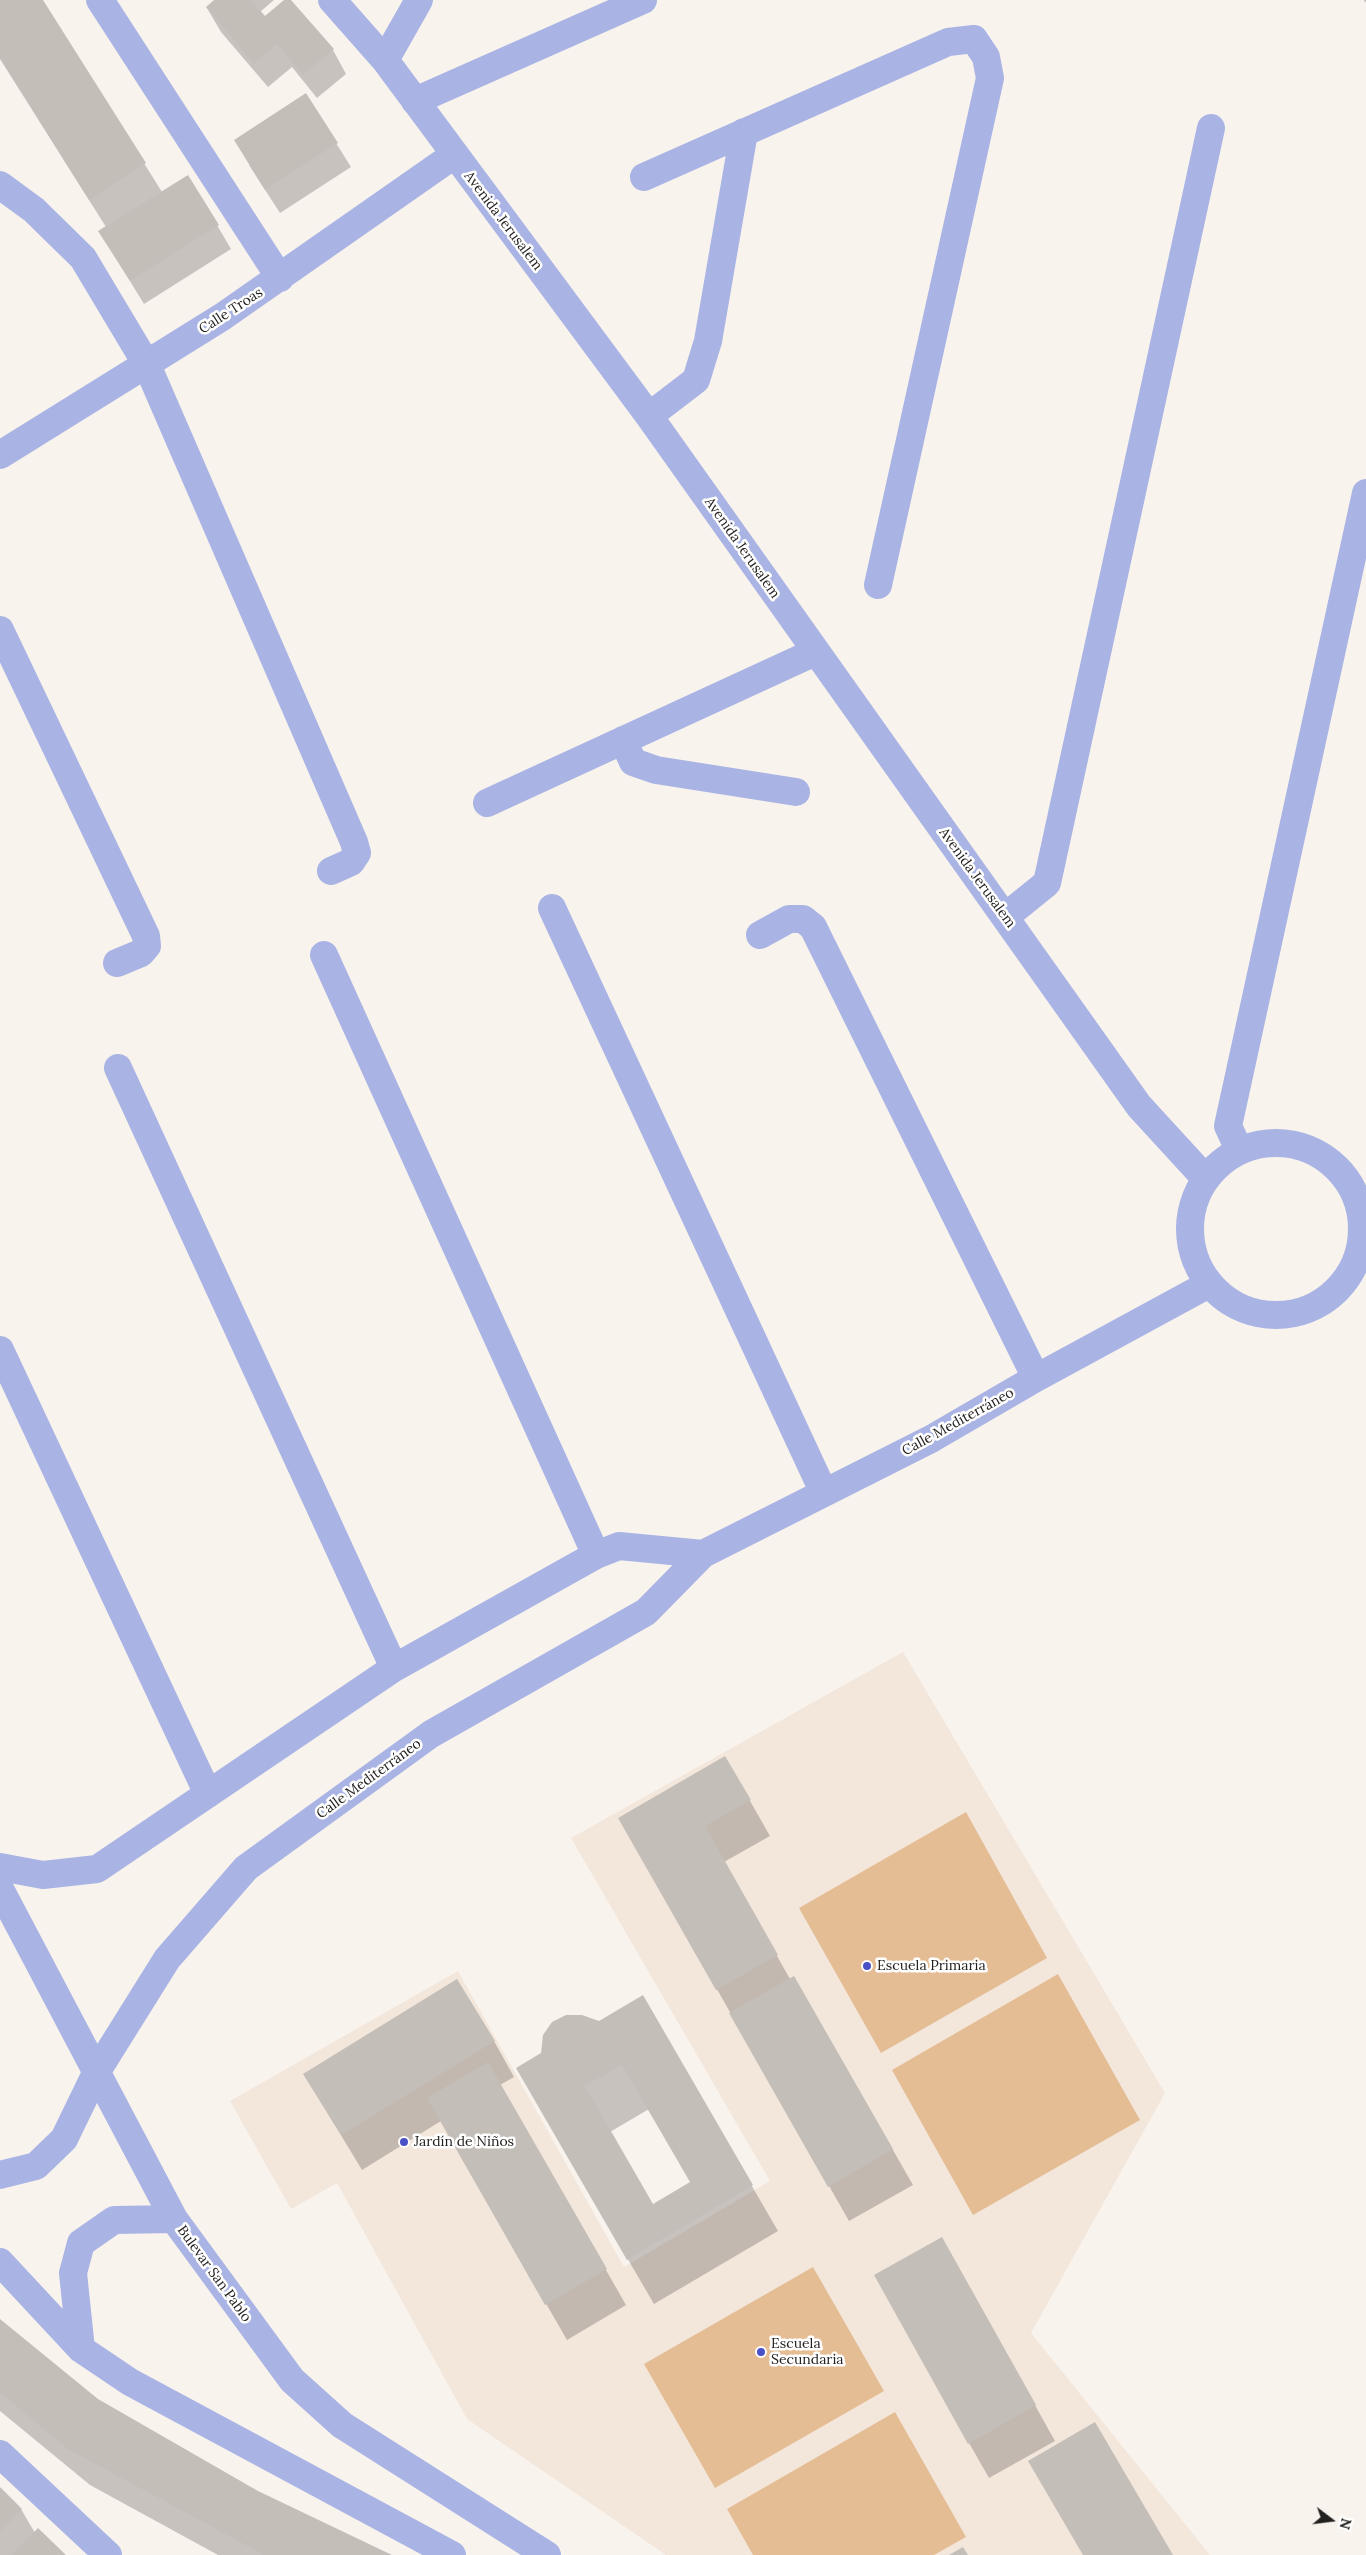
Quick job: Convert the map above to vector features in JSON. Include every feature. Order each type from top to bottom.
[{"type":"street","points":[[100,0],[280,278]]},
{"type":"street","name":"Avenida Jerusalem","points":[[332,0],[385,60],[649,416],[1139,1106],[1205,1178]]},
{"type":"street","points":[[385,60],[419,0]]},
{"type":"street","points":[[414,101],[643,0]]},
{"type":"street","points":[[644,177],[948,42],[974,39],[986,58],[990,78],[878,584]]},
{"type":"street","points":[[1005,917],[1047,884],[1211,128]]},
{"type":"street","points":[[649,416],[696,380],[708,341],[744,132]]},
{"type":"street","name":"Calle Troas","points":[[0,456],[147,365],[280,278],[454,155]]},
{"type":"street","points":[[0,186],[34,210],[83,258],[147,365],[354,842],[357,853],[351,862],[330,871]]},
{"type":"street","points":[[0,211],[34,210]]},
{"type":"street","points":[[1239,1150],[1228,1126],[1366,493]]},
{"type":"street","points":[[0,630],[146,936],[147,946],[141,952],[117,963]]},
{"type":"street","points":[[487,803],[816,652]]},
{"type":"street","points":[[623,740],[633,762],[656,770],[796,792]]},
{"type":"street","points":[[552,908],[824,1493]]},
{"type":"street","points":[[760,935],[789,919],[803,919],[813,927],[1036,1378]]},
{"type":"street","points":[[324,955],[596,1555]]},
{"type":"street","points":[[118,1068],[394,1668]]},
{"type":"street","points":[[1283,1142],[1306,1147],[1326,1158],[1360,1188],[1362,1236],[1356,1259],[1349,1272],[1331,1295],[1312,1307],[1290,1315],[1267,1315],[1246,1310],[1225,1299],[1209,1284],[1197,1265],[1190,1243],[1189,1220],[1194,1198],[1205,1178],[1220,1162],[1239,1150],[1261,1143],[1283,1142]]},
{"type":"street","name":"Calle Mediterráneo","points":[[0,2175],[36,2166],[64,2139],[97,2071],[167,1959],[246,1868],[431,1734],[646,1612],[702,1554],[931,1439],[1036,1378],[1209,1284]]},
{"type":"street","points":[[0,1350],[208,1794]]},
{"type":"street","points":[[0,1867],[43,1875],[97,1869],[394,1668],[596,1555],[619,1546],[702,1554]]},
{"type":"street","name":"Bulevar San Pablo","points":[[0,1889],[174,2220],[292,2380],[335,2418],[547,2555]]},
{"type":"street","points":[[81,2349],[73,2273],[82,2243],[114,2220],[174,2220]]},
{"type":"street","points":[[0,2262],[81,2349],[130,2382],[452,2555]]},
{"type":"street","points":[[0,2454],[108,2555]]},
{"type":"shaded area","points":[[903,1652],[1165,2093],[1031,2333],[1210,2555],[666,2555],[467,2419],[337,2183],[291,2209],[230,2101],[458,1971],[624,2267],[770,2181],[571,1838]]},
{"type":"shaded area","points":[[966,1812],[1047,1958],[881,2053],[799,1908]]},
{"type":"shaded area","points":[[1058,1974],[1140,2120],[973,2215],[892,2070]]},
{"type":"shaded area","points":[[813,2267],[884,2391],[715,2488],[644,2364]]},
{"type":"shaded area","points":[[895,2412],[966,2537],[934,2555],[753,2555],[727,2509]]},
{"type":"building","points":[[0,0],[43,0],[146,163],[89,200],[0,58]]},
{"type":"building","points":[[214,0],[251,0],[265,16],[284,0],[291,0],[334,49],[303,75],[277,44],[254,64],[206,7]]},
{"type":"building","points":[[306,93],[338,143],[265,190],[234,140]]},
{"type":"building","points":[[188,175],[219,225],[130,281],[98,231]]},
{"type":"building","points":[[725,1756],[751,1800],[705,1826],[778,1955],[716,1990],[618,1818]]},
{"type":"building","points":[[794,1976],[893,2149],[828,2187],[729,2013]]},
{"type":"building","points":[[457,1979],[495,2041],[341,2135],[303,2074]]},
{"type":"building","points":[[643,1995],[753,2185],[627,2260],[516,2068],[541,2053],[543,2035],[552,2022],[566,2015],[582,2015],[599,2021]],"holes":[[[622,2065],[690,2182],[653,2204],[585,2086]]]},
{"type":"building","points":[[488,2062],[607,2269],[545,2305],[427,2098]]},
{"type":"building","points":[[942,2237],[1036,2405],[968,2444],[874,2275]]},
{"type":"building","points":[[0,2319],[98,2399],[258,2491],[392,2555],[264,2555],[69,2450],[0,2393]]},
{"type":"building","points":[[1095,2422],[1173,2555],[1083,2555],[1028,2461]]},
{"type":"building","points":[[0,2487],[22,2509],[0,2532]]},
{"type":"building","points":[[38,2528],[66,2555],[12,2555]]},
{"type":"building","points":[[963,2547],[968,2555],[949,2555]]},
{"type":"place","name":"Escuela Primaria","points":[[867,1966]]},
{"type":"place","name":"Jardín de Niños","points":[[404,2142]]},
{"type":"place","name":"Escuela Secundaria","points":[[761,2352]]}]
